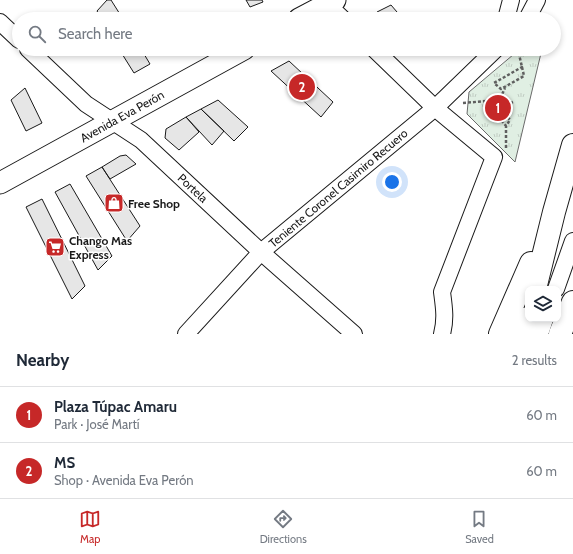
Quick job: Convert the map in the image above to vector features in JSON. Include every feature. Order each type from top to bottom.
[{"type":"highway","points":[[536,286],[573,145]]},
{"type":"highway","points":[[500,334],[556,206]]},
{"type":"highway","points":[[560,334],[573,302]]},
{"type":"highway","points":[[522,334],[526,322]]},
{"type":"main road","points":[[310,12],[328,1]]},
{"type":"main road","name":"Avenida Eva Perón","points":[[0,183],[231,56]]},
{"type":"street","points":[[508,12],[511,0]]},
{"type":"street","points":[[531,12],[537,0]]},
{"type":"street","points":[[328,1],[337,12]]},
{"type":"street","points":[[0,22],[12,33]]},
{"type":"street","name":"Portela","points":[[35,56],[86,104],[141,140],[262,252],[354,334]]},
{"type":"street","points":[[381,56],[435,108],[494,157],[442,292],[445,308],[445,323],[442,334]]},
{"type":"street","name":"Teniente Coronel Casimiro Recuero","points":[[186,334],[262,252],[435,108],[489,56]]},
{"type":"street","points":[[557,286],[573,241]]},
{"type":"street","points":[[540,334],[544,322]]},
{"type":"path","points":[[520,56],[522,66],[524,76],[501,89],[494,83],[522,66]]},
{"type":"path","points":[[498,103],[506,87]]},
{"type":"path","points":[[493,97],[498,103],[510,120],[506,126],[486,101],[493,97]]},
{"type":"path","points":[[501,108],[513,102]]},
{"type":"green space","points":[[512,56],[540,56],[515,162],[467,114],[469,92]]},
{"type":"building","points":[[107,0],[111,0],[119,12],[98,12]]},
{"type":"building","points":[[246,0],[262,0],[263,2],[250,7]]},
{"type":"building","points":[[391,5],[397,12],[377,12]]},
{"type":"building","points":[[123,56],[145,56],[150,64],[134,73]]},
{"type":"building","points":[[289,61],[333,102],[321,117],[271,71]]},
{"type":"building","points":[[25,88],[42,123],[26,131],[11,100]]},
{"type":"building","points":[[218,100],[248,127],[234,141],[201,109]]},
{"type":"building","points":[[201,109],[224,131],[212,145],[186,117]]},
{"type":"building","points":[[186,117],[199,132],[179,150],[165,138],[166,129]]},
{"type":"building","points":[[126,155],[136,164],[110,179],[102,167],[120,156]]},
{"type":"building","name":"Free Shop","points":[[102,167],[140,226],[127,241],[86,176]]},
{"type":"building","points":[[70,184],[112,256],[98,270],[55,192]]},
{"type":"building","name":"Chango Mas Express","points":[[42,199],[85,286],[72,299],[26,207]]},
{"type":"place","name":"MS","points":[[302,87]]},
{"type":"place","name":"Plaza Túpac Amaru","points":[[498,108]]},
{"type":"place","name":"Free Shop","points":[[114,203]]},
{"type":"place","name":"Chango Mas Express","points":[[55,247]]}]
